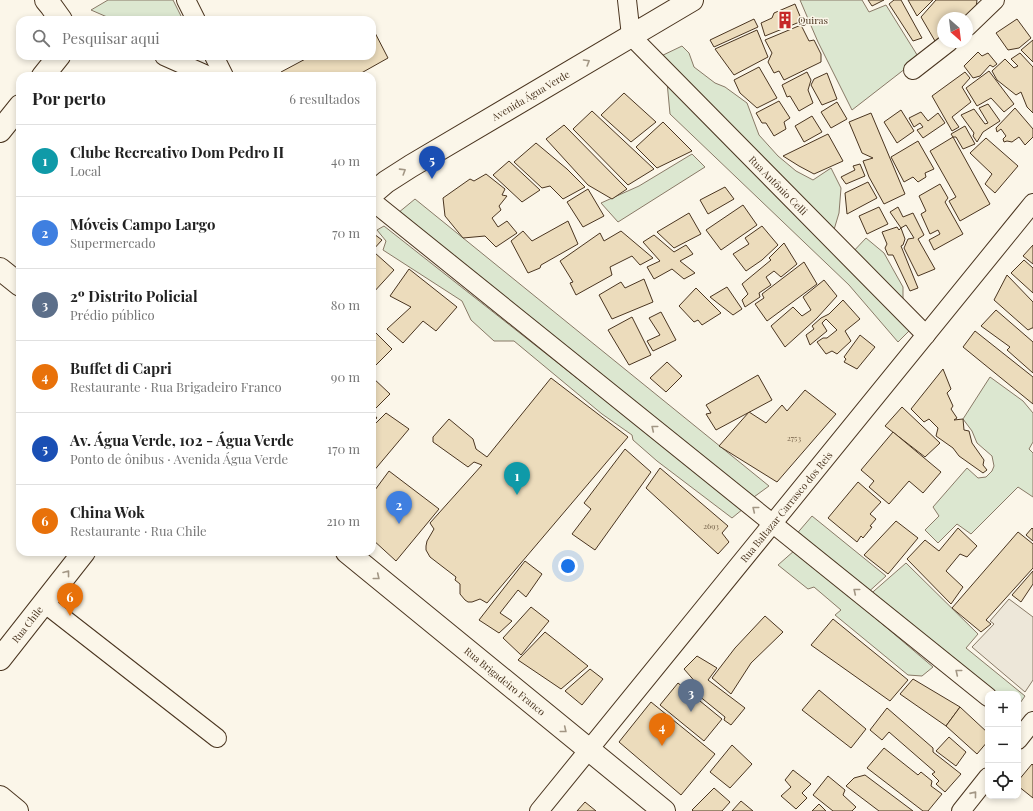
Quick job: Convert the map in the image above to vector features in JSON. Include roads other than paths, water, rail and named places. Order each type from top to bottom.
[{"type":"main road","points":[[46,0],[58,16]]},
{"type":"main road","name":"Avenida Água Verde","points":[[376,191],[386,182],[411,166],[692,0]]},
{"type":"main road","points":[[46,72],[56,60]]},
{"type":"main road","points":[[0,131],[16,111]]},
{"type":"main road","points":[[0,269],[16,282]]},
{"type":"main road","name":"Rua Chile","points":[[0,659],[81,556]]},
{"type":"main road","name":"Rua Brigadeiro Franco","points":[[352,556],[664,811]]},
{"type":"main road","points":[[0,797],[17,811]]},
{"type":"street","points":[[186,0],[194,16]]},
{"type":"street","points":[[627,0],[631,36]]},
{"type":"street","points":[[973,21],[995,0]]},
{"type":"street","name":"Rua Antônio Celli","points":[[631,36],[926,335]]},
{"type":"street","points":[[913,70],[941,48]]},
{"type":"street","points":[[173,60],[200,72]]},
{"type":"street","points":[[216,60],[222,72]]},
{"type":"street","name":"Rua Baltazar Carrasco dos Reis","points":[[539,811],[1033,203]]},
{"type":"street","points":[[376,204],[985,694]]},
{"type":"street","points":[[44,603],[217,738]]},
{"type":"street","points":[[961,811],[985,781]]},
{"type":"place","name":"Quiras","points":[[785,20]]},
{"type":"place","name":"Av. Água Verde, 102 - Água Verde","points":[[432,179]]},
{"type":"place","name":"Clube Recreativo Dom Pedro II","points":[[517,495]]},
{"type":"place","name":"Móveis Campo Largo","points":[[399,524]]},
{"type":"place","name":"China Wok","points":[[70,616]]},
{"type":"place","name":"2º Distrito Policial","points":[[691,712]]},
{"type":"place","name":"Buffet di Capri","points":[[662,746]]}]
